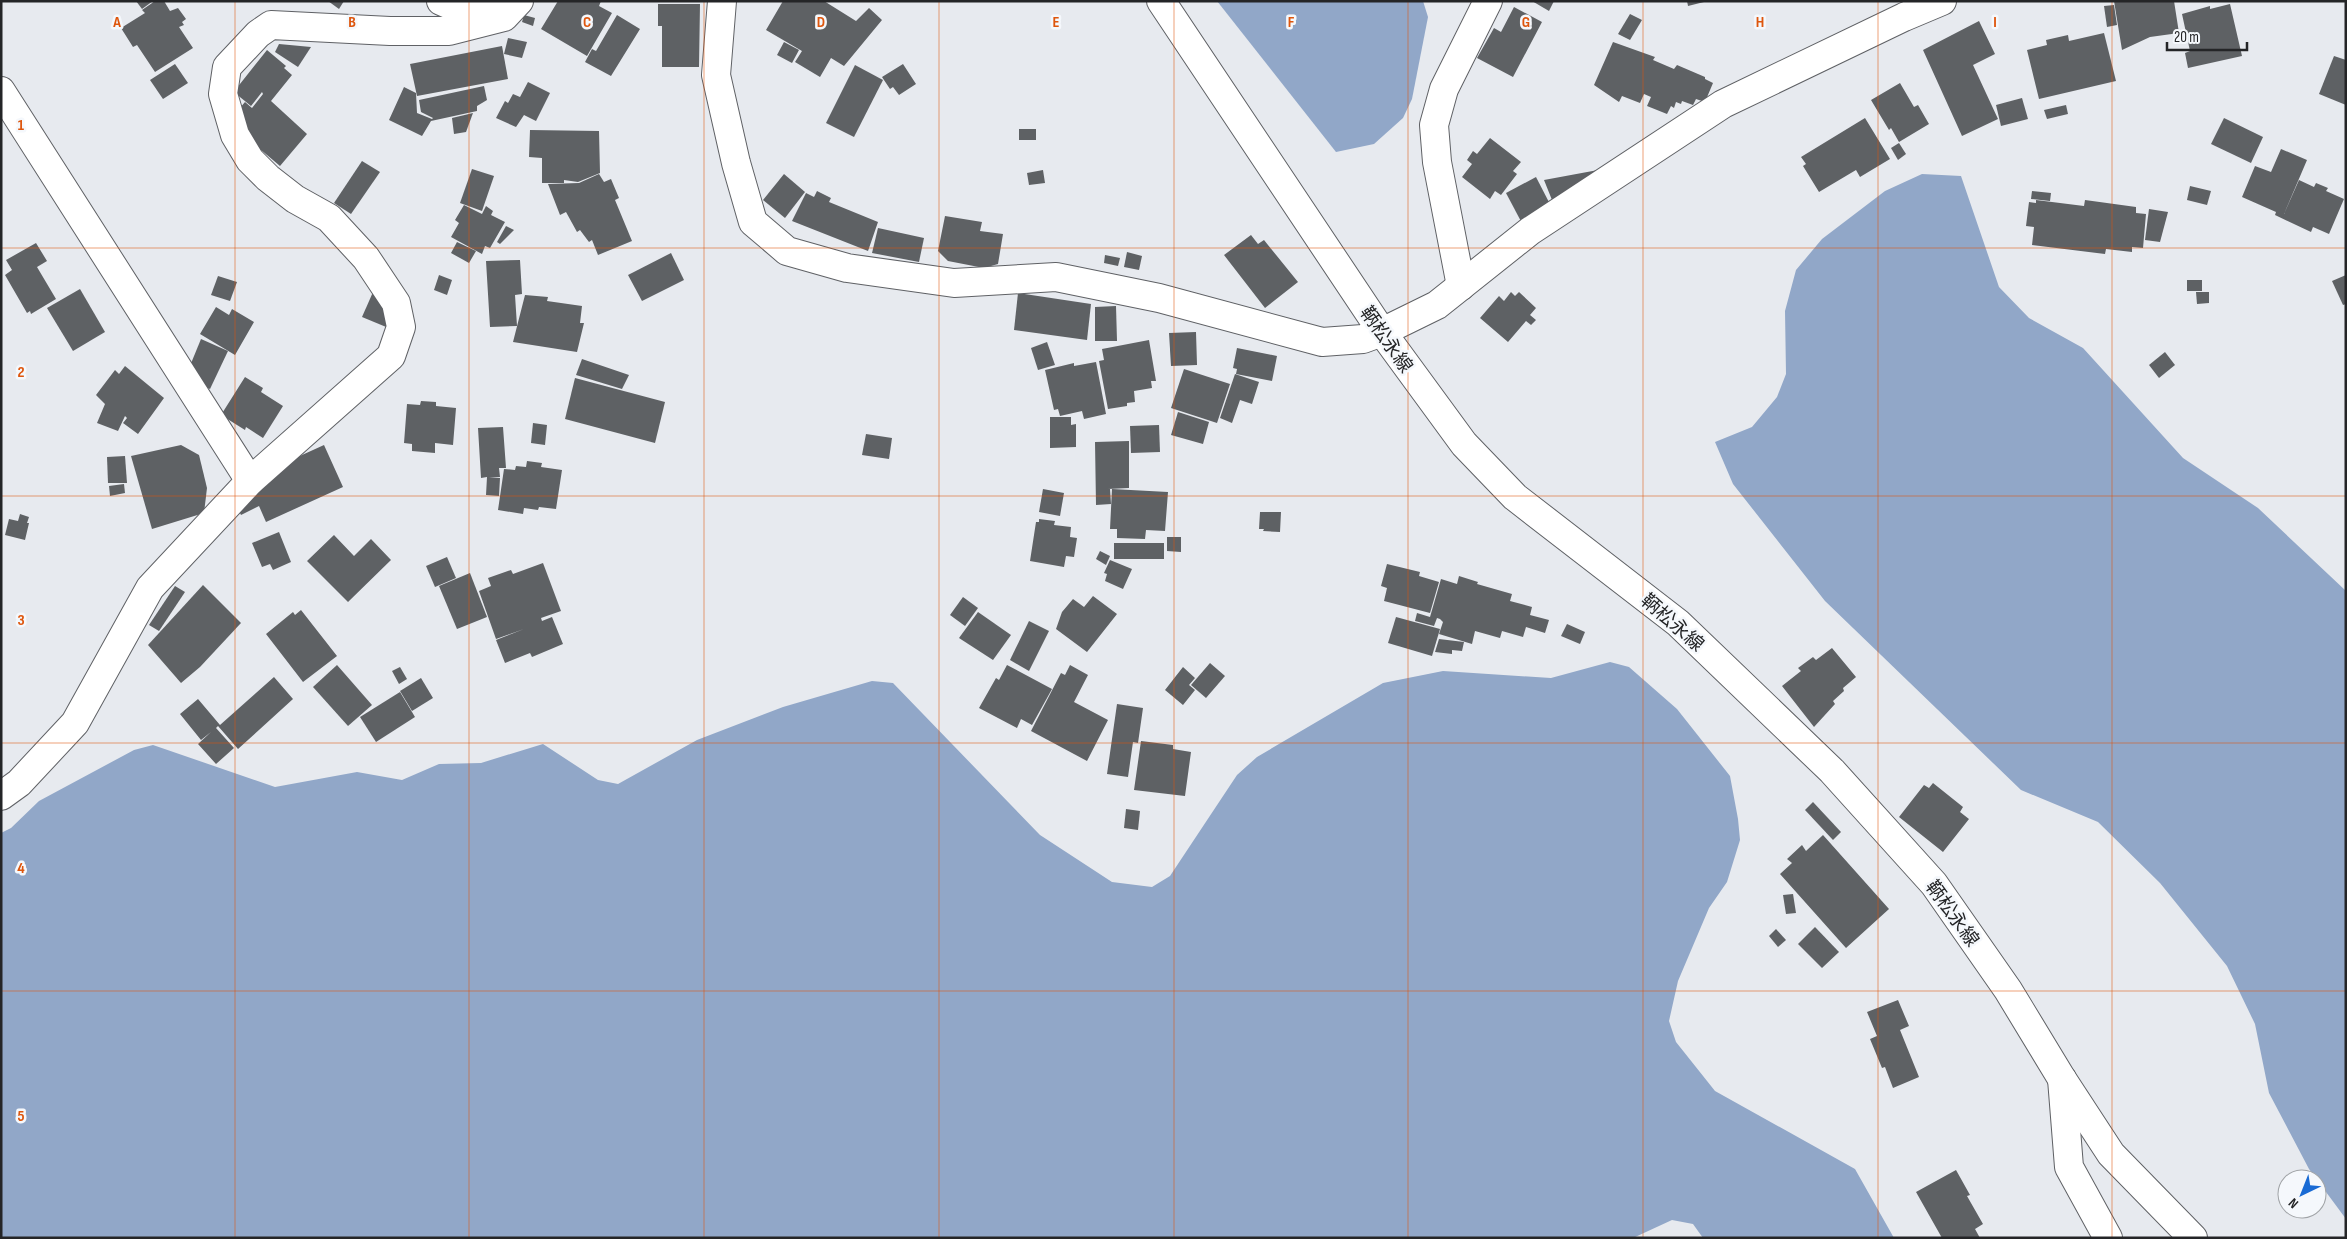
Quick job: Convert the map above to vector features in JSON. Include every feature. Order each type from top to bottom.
[{"type":"street","points":[[441,1],[450,5],[511,9]]},
{"type":"street","points":[[722,1],[716,75],[736,163],[753,222],[787,251],[847,268],[954,283],[1056,277],[1159,298],[1322,342],[1363,339],[1382,332],[1437,305],[1530,231],[1723,104],[1904,16],[1942,1]]},
{"type":"street","name":"鞆松永線","points":[[1161,1],[1382,332],[1464,444],[1515,497],[1678,623],[1832,772],[1934,884],[2008,990],[2062,1079],[2111,1154],[2193,1238]]},
{"type":"street","points":[[1461,286],[1437,162],[1434,125],[1444,89],[1488,1]]},
{"type":"street","points":[[1,796],[19,783],[75,723],[150,588],[250,481],[391,356],[401,328],[396,303],[366,258],[329,218],[295,199],[268,178],[250,160],[235,136],[223,94],[227,67],[258,34],[271,25],[449,32],[511,9]]},
{"type":"street","points":[[1,91],[250,481]]},
{"type":"street","points":[[2062,1079],[2069,1167],[2108,1238]]},
{"type":"shaded area","points":[[1217,1],[1423,1],[1428,17],[1412,99],[1403,118],[1374,144],[1336,152]]},
{"type":"shaded area","points":[[1922,174],[1961,176],[1999,287],[2029,318],[2083,348],[2183,458],[2258,508],[2346,591],[2346,1219],[2327,1193],[2327,1169],[2309,1169],[2269,1093],[2255,1024],[2227,966],[2160,883],[2098,822],[2021,790],[1825,601],[1733,484],[1715,442],[1752,427],[1777,397],[1786,374],[1785,311],[1796,270],[1822,239],[1885,191]]},
{"type":"shaded area","points":[[1610,662],[1629,667],[1677,709],[1730,776],[1738,819],[1740,840],[1727,882],[1709,908],[1678,981],[1669,1021],[1676,1042],[1715,1091],[1855,1169],[1894,1238],[1703,1238],[1693,1224],[1672,1220],[1633,1238],[1,1238],[1,833],[11,828],[39,801],[134,750],[153,745],[275,787],[357,772],[402,780],[439,764],[481,763],[543,744],[598,780],[618,784],[697,740],[783,707],[872,681],[893,683],[1040,835],[1112,882],[1152,887],[1170,876],[1237,775],[1257,757],[1383,683],[1443,671],[1551,678]]},
{"type":"building","points":[[136,1],[153,1],[142,9]]},
{"type":"building","points":[[155,1],[164,1],[170,11],[178,8],[186,19],[182,22],[184,25],[179,27],[193,48],[155,72],[137,45],[133,47],[121,28],[145,13],[142,10]]},
{"type":"building","points":[[328,1],[344,1],[339,9]]},
{"type":"building","points":[[558,1],[601,1],[599,6],[612,13],[587,56],[541,29]]},
{"type":"building","points":[[783,1],[824,1],[856,21],[869,8],[882,20],[844,66],[831,58],[820,77],[795,62],[802,51],[766,30]]},
{"type":"building","points":[[1532,1],[1554,1],[1549,11]]},
{"type":"building","points":[[1687,1],[1704,1],[1704,2],[1688,6]]},
{"type":"building","points":[[2114,1],[2174,1],[2179,33],[2150,37],[2122,50]]},
{"type":"building","points":[[658,4],[700,4],[699,67],[662,67],[662,26],[658,26]]},
{"type":"building","points":[[2230,4],[2242,56],[2188,68],[2185,53],[2190,51],[2182,14],[2210,6],[2210,9]]},
{"type":"building","points":[[2114,5],[2117,25],[2107,27],[2104,6]]},
{"type":"building","points":[[1514,7],[1542,22],[1513,77],[1477,58],[1494,28],[1501,32]]},
{"type":"building","points":[[1630,14],[1642,20],[1630,40],[1618,34]]},
{"type":"building","points":[[524,15],[535,18],[533,26],[522,22]]},
{"type":"building","points":[[617,15],[640,29],[611,76],[585,62],[592,49],[596,51]]},
{"type":"building","points":[[1979,21],[1995,54],[1973,65],[1998,119],[1962,136],[1923,50]]},
{"type":"building","points":[[2104,33],[2116,81],[2039,99],[2027,50],[2047,45],[2046,40],[2068,35],[2069,41]]},
{"type":"building","points":[[508,38],[527,42],[522,58],[504,54]]},
{"type":"building","points":[[784,42],[799,50],[792,63],[777,55]]},
{"type":"building","points":[[1613,42],[1655,57],[1653,60],[1674,69],[1677,65],[1705,77],[1705,79],[1713,83],[1705,102],[1696,99],[1693,105],[1682,101],[1681,104],[1676,102],[1674,108],[1671,106],[1667,114],[1647,106],[1651,97],[1644,94],[1640,103],[1622,96],[1619,102],[1594,85]]},
{"type":"building","points":[[279,44],[311,47],[298,67],[275,52]]},
{"type":"building","points":[[502,46],[508,79],[417,96],[410,64]]},
{"type":"building","points":[[267,50],[286,66],[284,68],[292,75],[271,101],[307,134],[280,166],[228,122],[245,102],[252,108],[263,94],[262,92],[251,106],[235,93],[236,89]]},
{"type":"building","points":[[2334,56],[2346,60],[2346,105],[2319,94]]},
{"type":"building","points":[[175,64],[188,83],[163,99],[150,80]]},
{"type":"building","points":[[903,64],[916,84],[899,95],[893,87],[890,89],[882,77]]},
{"type":"building","points":[[855,65],[883,80],[854,137],[826,123]]},
{"type":"building","points":[[528,82],[550,93],[536,121],[524,115],[516,127],[496,118],[505,101],[508,103],[513,94],[520,97]]},
{"type":"building","points":[[1900,83],[1914,107],[1918,105],[1929,124],[1899,142],[1891,128],[1889,130],[1871,100]]},
{"type":"building","points":[[484,86],[487,100],[477,106],[477,111],[431,121],[422,136],[389,120],[404,87],[416,93],[417,113],[432,119],[421,112],[419,100]]},
{"type":"building","points":[[2022,98],[2028,119],[2001,126],[1996,105]]},
{"type":"building","points":[[2066,105],[2068,114],[2047,119],[2044,110]]},
{"type":"building","points":[[473,113],[466,132],[454,134],[452,118]]},
{"type":"building","points":[[1865,118],[1890,159],[1860,177],[1856,170],[1819,192],[1803,166],[1806,164],[1801,157]]},
{"type":"building","points":[[2224,118],[2263,137],[2251,163],[2211,144]]},
{"type":"building","points":[[1019,129],[1036,129],[1036,140],[1019,140]]},
{"type":"building","points":[[530,130],[599,131],[600,173],[578,182],[564,180],[564,183],[542,183],[542,158],[529,157]]},
{"type":"building","points":[[1490,138],[1521,162],[1513,171],[1517,174],[1501,195],[1495,191],[1490,199],[1462,177],[1472,164],[1467,160],[1473,151],[1477,154]]},
{"type":"building","points":[[1899,143],[1906,154],[1898,160],[1891,148]]},
{"type":"building","points":[[2281,149],[2307,160],[2284,214],[2299,180],[2314,187],[2316,183],[2328,188],[2326,191],[2344,199],[2329,234],[2313,227],[2311,232],[2275,215],[2276,212],[2242,197],[2255,166],[2271,172]]},
{"type":"building","points":[[362,161],[380,172],[351,214],[334,203]]},
{"type":"building","points":[[472,169],[494,176],[482,211],[460,203]]},
{"type":"building","points":[[1043,170],[1045,183],[1029,185],[1027,173]]},
{"type":"building","points":[[1598,170],[1602,195],[1554,205],[1544,180]]},
{"type":"building","points":[[599,174],[604,182],[611,179],[619,198],[615,200],[632,241],[598,255],[592,240],[589,242],[580,230],[577,232],[566,212],[560,215],[548,184],[579,183]]},
{"type":"building","points":[[784,174],[805,192],[785,218],[763,200]]},
{"type":"building","points":[[1536,177],[1553,210],[1524,227],[1506,193]]},
{"type":"building","points":[[2190,186],[2211,191],[2207,205],[2187,200]]},
{"type":"building","points":[[817,191],[831,198],[829,202],[878,222],[868,251],[792,221],[806,193],[814,197]]},
{"type":"building","points":[[2032,191],[2051,193],[2050,201],[2031,199]]},
{"type":"building","points":[[2036,200],[2084,206],[2085,200],[2136,207],[2136,213],[2146,214],[2143,248],[2132,247],[2132,252],[2106,249],[2105,254],[2032,245],[2034,227],[2026,226],[2029,202],[2036,203]]},
{"type":"building","points":[[464,205],[482,214],[486,206],[493,211],[491,215],[505,222],[490,248],[485,246],[482,254],[451,237],[459,223],[455,220]]},
{"type":"building","points":[[2149,209],[2168,212],[2160,242],[2145,240]]},
{"type":"building","points":[[945,216],[982,222],[980,231],[1003,234],[998,264],[984,268],[948,261],[938,251]]},
{"type":"building","points":[[506,226],[514,230],[500,244],[497,242]]},
{"type":"building","points":[[878,228],[924,238],[919,262],[872,253]]},
{"type":"building","points":[[1251,235],[1258,244],[1264,240],[1298,282],[1265,308],[1224,255]]},
{"type":"building","points":[[457,242],[476,251],[469,263],[451,253]]},
{"type":"building","points":[[36,243],[47,261],[37,267],[56,299],[31,314],[30,311],[27,313],[5,275],[12,270],[6,260]]},
{"type":"building","points":[[1127,252],[1142,256],[1139,270],[1124,267]]},
{"type":"building","points":[[671,253],[684,280],[642,301],[628,275]]},
{"type":"building","points":[[1105,255],[1120,258],[1118,266],[1104,263]]},
{"type":"building","points":[[520,260],[522,294],[515,295],[517,326],[490,327],[486,261]]},
{"type":"building","points":[[439,275],[452,280],[447,295],[434,290]]},
{"type":"building","points":[[2346,275],[2346,304],[2343,305],[2332,281]]},
{"type":"building","points":[[218,276],[237,282],[230,301],[211,295]]},
{"type":"building","points":[[2187,280],[2202,280],[2202,291],[2187,291]]},
{"type":"building","points":[[377,283],[391,329],[362,317]]},
{"type":"building","points":[[80,289],[105,332],[73,351],[47,308]]},
{"type":"building","points":[[1511,292],[1515,296],[1519,292],[1536,308],[1530,315],[1536,320],[1531,325],[1526,321],[1508,342],[1480,318],[1499,296],[1504,301]]},
{"type":"building","points":[[2196,292],[2209,292],[2209,303],[2197,304]]},
{"type":"building","points":[[1018,293],[1091,304],[1087,340],[1014,330]]},
{"type":"building","points":[[525,295],[548,297],[547,301],[582,306],[580,323],[584,323],[577,352],[513,342]]},
{"type":"building","points":[[1116,306],[1117,341],[1095,341],[1095,307]]},
{"type":"building","points":[[216,307],[229,315],[232,309],[254,322],[235,355],[200,334]]},
{"type":"building","points":[[1196,332],[1197,365],[1171,366],[1169,333]]},
{"type":"building","points":[[201,339],[228,351],[210,389],[185,378]]},
{"type":"building","points":[[1149,340],[1156,381],[1151,381],[1152,388],[1134,391],[1135,402],[1127,403],[1127,406],[1108,409],[1099,361],[1104,360],[1102,349]]},
{"type":"building","points":[[1047,342],[1055,365],[1038,370],[1031,348]]},
{"type":"building","points":[[1237,348],[1277,356],[1272,381],[1236,374],[1237,369],[1233,368]]},
{"type":"building","points":[[2165,352],[2175,365],[2159,378],[2149,365]]},
{"type":"building","points":[[582,359],[629,375],[622,389],[576,375]]},
{"type":"building","points":[[1096,362],[1106,414],[1084,419],[1082,411],[1060,416],[1058,409],[1054,410],[1045,370],[1074,363],[1074,366]]},
{"type":"building","points":[[125,366],[164,398],[138,434],[123,423],[127,418],[125,416],[118,431],[97,423],[105,404],[96,395],[115,370],[119,374]]},
{"type":"building","points":[[1184,369],[1230,384],[1217,423],[1171,408]]},
{"type":"building","points":[[1235,374],[1259,382],[1252,404],[1240,400],[1232,423],[1220,418]]},
{"type":"building","points":[[245,377],[263,388],[261,392],[283,406],[263,438],[246,427],[245,430],[221,415]]},
{"type":"building","points":[[575,378],[665,402],[655,443],[565,419]]},
{"type":"building","points":[[421,401],[436,402],[436,406],[456,408],[453,445],[435,443],[435,453],[412,451],[412,444],[404,443],[407,404],[420,405]]},
{"type":"building","points":[[1178,412],[1209,422],[1203,444],[1171,435]]},
{"type":"building","points":[[1050,417],[1071,417],[1071,425],[1076,424],[1076,447],[1050,448]]},
{"type":"building","points":[[533,423],[547,425],[545,445],[531,443]]},
{"type":"building","points":[[1159,425],[1160,452],[1131,453],[1130,426]]},
{"type":"building","points":[[503,427],[506,468],[499,468],[500,477],[489,477],[500,478],[499,496],[486,495],[487,477],[481,478],[478,428]]},
{"type":"building","points":[[866,434],[892,438],[889,459],[862,455]]},
{"type":"building","points":[[1129,441],[1129,488],[1108,489],[1110,489],[1111,504],[1096,505],[1095,442]]},
{"type":"building","points":[[181,445],[199,455],[207,488],[204,513],[152,529],[131,456]]},
{"type":"building","points":[[324,445],[343,487],[266,522],[259,506],[241,515],[236,505],[255,497],[253,494],[291,460]]},
{"type":"building","points":[[125,456],[127,483],[108,483],[107,457]]},
{"type":"building","points":[[527,461],[542,463],[541,467],[562,470],[556,509],[539,507],[538,510],[524,508],[523,514],[498,510],[504,469],[515,470],[516,466],[526,467]]},
{"type":"building","points":[[124,484],[125,493],[110,496],[109,486]]},
{"type":"building","points":[[1043,489],[1064,493],[1060,516],[1039,512]]},
{"type":"building","points":[[1112,489],[1168,492],[1165,531],[1146,530],[1145,539],[1117,538],[1117,529],[1110,529]]},
{"type":"building","points":[[1260,512],[1281,512],[1280,532],[1259,529]]},
{"type":"building","points":[[20,514],[29,517],[25,540],[5,535],[9,519],[18,521]]},
{"type":"building","points":[[1039,519],[1055,521],[1054,525],[1071,527],[1070,537],[1077,538],[1074,557],[1066,556],[1064,567],[1030,561],[1036,522],[1039,522]]},
{"type":"building","points":[[279,532],[291,562],[273,570],[270,564],[262,567],[252,543]]},
{"type":"building","points":[[334,535],[354,556],[371,539],[391,560],[348,602],[307,561]]},
{"type":"building","points":[[1167,537],[1181,537],[1181,552],[1167,551]]},
{"type":"building","points":[[1114,543],[1164,543],[1164,559],[1114,559]]},
{"type":"building","points":[[1100,551],[1110,556],[1106,565],[1096,559]]},
{"type":"building","points":[[447,557],[456,578],[435,587],[426,566]]},
{"type":"building","points":[[1110,560],[1132,569],[1123,589],[1105,581],[1107,574],[1104,573]]},
{"type":"building","points":[[543,563],[561,611],[541,618],[542,621],[552,617],[563,644],[532,657],[530,653],[505,663],[496,640],[524,629],[496,639],[479,591],[491,586],[488,578],[511,570],[513,574]]},
{"type":"building","points":[[1387,564],[1420,572],[1419,576],[1439,582],[1430,613],[1384,601],[1387,588],[1381,586]]},
{"type":"building","points":[[470,573],[487,617],[457,629],[439,586]]},
{"type":"building","points":[[1459,576],[1478,582],[1477,584],[1512,594],[1510,601],[1532,607],[1530,615],[1549,620],[1545,633],[1526,627],[1523,637],[1502,631],[1500,638],[1475,631],[1472,644],[1439,634],[1443,622],[1440,619],[1437,618],[1434,626],[1415,621],[1417,613],[1430,617],[1441,579],[1457,584]]},
{"type":"building","points":[[203,585],[241,623],[200,667],[181,683],[148,645]]},
{"type":"building","points":[[175,586],[185,592],[159,631],[149,625]]},
{"type":"building","points":[[1093,596],[1117,614],[1087,652],[1056,629],[1062,612],[1073,599],[1084,607]]},
{"type":"building","points":[[963,597],[978,608],[965,626],[950,615]]},
{"type":"building","points":[[301,610],[337,656],[303,682],[266,634],[293,612],[295,615]]},
{"type":"building","points":[[978,612],[1011,635],[993,660],[959,638]]},
{"type":"building","points":[[1396,617],[1440,629],[1432,656],[1388,643]]},
{"type":"building","points":[[1029,621],[1049,631],[1029,671],[1010,660]]},
{"type":"building","points":[[1567,624],[1585,632],[1580,644],[1561,636]]},
{"type":"building","points":[[1439,639],[1464,642],[1462,651],[1452,650],[1452,654],[1435,652]]},
{"type":"building","points":[[1832,648],[1856,677],[1843,688],[1844,691],[1833,701],[1835,704],[1814,727],[1782,686],[1801,671],[1798,668],[1813,657],[1816,660]]},
{"type":"building","points":[[1210,663],[1225,676],[1206,698],[1191,685]]},
{"type":"building","points":[[337,665],[372,705],[348,726],[313,687]]},
{"type":"building","points":[[1007,665],[1052,689],[1032,725],[1021,719],[1017,728],[979,708],[996,678],[999,680]]},
{"type":"building","points":[[1070,665],[1088,675],[1074,702],[1108,720],[1087,761],[1031,731],[1061,673],[1065,675]]},
{"type":"building","points":[[400,667],[407,679],[399,684],[392,671]]},
{"type":"building","points":[[1183,667],[1195,678],[1189,685],[1195,690],[1183,705],[1165,690]]},
{"type":"building","points":[[274,677],[293,699],[238,749],[218,726],[216,728],[234,748],[216,764],[198,744],[211,732],[201,740],[180,714],[198,699],[220,725]]},
{"type":"building","points":[[421,678],[433,698],[412,711],[400,691]]},
{"type":"building","points":[[400,692],[415,717],[376,742],[360,717]]},
{"type":"building","points":[[1117,704],[1143,708],[1138,743],[1133,742],[1128,777],[1107,774]]},
{"type":"building","points":[[1141,741],[1173,745],[1173,749],[1191,752],[1185,796],[1134,790]]},
{"type":"building","points":[[1933,783],[1963,807],[1960,812],[1969,819],[1943,852],[1899,817],[1924,785],[1929,788]]},
{"type":"building","points":[[1813,802],[1841,832],[1833,840],[1805,810]]},
{"type":"building","points":[[1126,809],[1140,811],[1138,830],[1124,828]]},
{"type":"building","points":[[1823,835],[1889,909],[1846,948],[1780,874],[1792,863],[1787,859],[1802,845],[1806,851]]},
{"type":"building","points":[[1793,894],[1796,913],[1786,914],[1783,895]]},
{"type":"building","points":[[1815,927],[1839,952],[1822,968],[1798,944]]},
{"type":"building","points":[[1776,929],[1786,940],[1778,947],[1769,936]]},
{"type":"building","points":[[1898,1000],[1909,1026],[1900,1030],[1919,1077],[1893,1088],[1885,1067],[1882,1068],[1870,1039],[1877,1036],[1867,1012]]},
{"type":"building","points":[[1956,1170],[1970,1195],[1967,1196],[1983,1224],[1975,1229],[1980,1238],[1942,1238],[1916,1192]]}]
